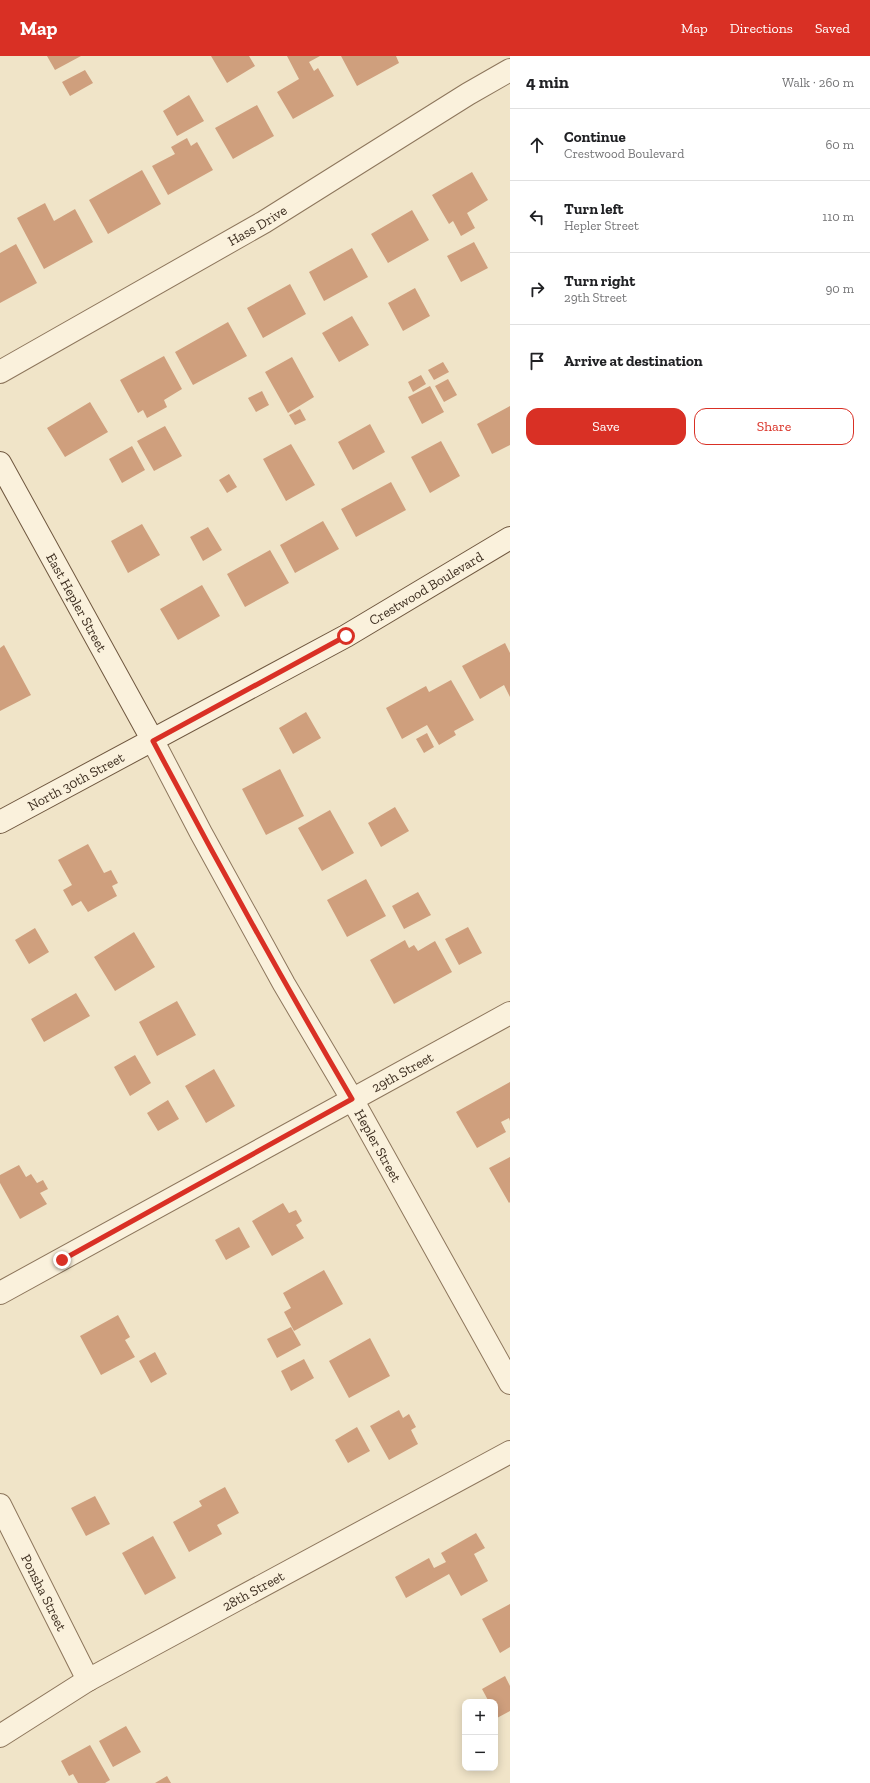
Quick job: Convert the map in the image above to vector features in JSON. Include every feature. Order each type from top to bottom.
[{"type":"street","name":"Hass Drive","points":[[0,372],[264,222],[468,94],[510,70]]},
{"type":"street","name":"East Hepler Street","points":[[0,463],[153,741]]},
{"type":"street","name":"Crestwood Boulevard","points":[[153,741],[346,636],[510,538]]},
{"type":"street","name":"North 30th Street","points":[[0,822],[153,741]]},
{"type":"street","name":"Hepler Street","points":[[153,741],[201,833],[280,977],[352,1099],[510,1383]]},
{"type":"street","name":"29th Street","points":[[0,1293],[510,1013]]},
{"type":"street","name":"28th Street","points":[[0,1736],[88,1680],[510,1452]]},
{"type":"street","name":"Ponsha Street","points":[[0,1505],[88,1680]]},
{"type":"building","points":[[47,56],[81,56],[55,70]]},
{"type":"building","points":[[211,56],[249,56],[255,66],[227,83]]},
{"type":"building","points":[[287,56],[320,56],[309,62],[314,71],[318,68],[334,96],[293,119],[277,92],[299,79]]},
{"type":"building","points":[[341,56],[396,56],[399,63],[357,86]]},
{"type":"building","points":[[85,70],[93,83],[70,96],[62,82]]},
{"type":"building","points":[[189,95],[204,121],[177,136],[163,111]]},
{"type":"building","points":[[257,105],[274,136],[233,159],[215,128]]},
{"type":"building","points":[[187,138],[191,146],[197,142],[213,170],[168,195],[152,166],[175,154],[171,147]]},
{"type":"building","points":[[142,170],[161,204],[108,234],[89,200]]},
{"type":"building","points":[[472,172],[488,200],[467,213],[475,228],[461,236],[453,221],[449,224],[432,195]]},
{"type":"building","points":[[45,203],[54,221],[75,209],[93,242],[44,269],[17,218]]},
{"type":"building","points":[[412,210],[429,240],[388,263],[371,234]]},
{"type":"building","points":[[474,242],[488,268],[461,282],[447,256]]},
{"type":"building","points":[[16,244],[37,283],[0,303],[0,253]]},
{"type":"building","points":[[352,248],[368,277],[324,301],[309,272]]},
{"type":"building","points":[[290,284],[306,314],[263,338],[247,308]]},
{"type":"building","points":[[415,288],[430,316],[403,331],[388,303]]},
{"type":"building","points":[[352,316],[369,345],[339,362],[322,333]]},
{"type":"building","points":[[228,322],[247,356],[193,385],[175,352]]},
{"type":"building","points":[[164,356],[182,389],[164,400],[167,407],[147,418],[143,410],[138,413],[120,380]]},
{"type":"building","points":[[292,357],[314,397],[288,413],[265,372]]},
{"type":"building","points":[[443,362],[449,372],[434,380],[428,370]]},
{"type":"building","points":[[421,375],[426,384],[413,392],[408,382]]},
{"type":"building","points":[[448,379],[457,395],[444,402],[435,386]]},
{"type":"building","points":[[430,386],[444,412],[422,424],[408,397]]},
{"type":"building","points":[[262,391],[269,405],[256,412],[248,398]]},
{"type":"building","points":[[90,402],[108,432],[65,457],[47,428]]},
{"type":"building","points":[[510,406],[510,445],[492,454],[477,424]]},
{"type":"building","points":[[300,409],[306,420],[295,425],[289,415]]},
{"type":"building","points":[[370,424],[385,452],[353,470],[338,442]]},
{"type":"building","points":[[165,426],[182,456],[154,471],[137,441]]},
{"type":"building","points":[[441,441],[460,476],[430,493],[411,457]]},
{"type":"building","points":[[291,444],[315,485],[286,501],[263,459]]},
{"type":"building","points":[[132,446],[145,470],[122,483],[109,459]]},
{"type":"building","points":[[229,474],[237,487],[227,493],[219,480]]},
{"type":"building","points":[[391,482],[406,510],[356,537],[341,509]]},
{"type":"building","points":[[323,521],[339,549],[295,573],[280,545]]},
{"type":"building","points":[[142,524],[160,555],[128,573],[111,541]]},
{"type":"building","points":[[208,527],[222,550],[203,561],[190,537]]},
{"type":"building","points":[[270,550],[289,583],[245,607],[227,574]]},
{"type":"building","points":[[202,585],[220,616],[178,640],[160,609]]},
{"type":"building","points":[[505,643],[510,653],[510,697],[504,685],[480,699],[462,666]]},
{"type":"building","points":[[4,645],[31,695],[0,711],[0,648]]},
{"type":"building","points":[[451,680],[474,720],[454,731],[456,735],[439,745],[427,725],[402,739],[386,708],[426,686],[429,692]]},
{"type":"building","points":[[306,712],[321,738],[293,754],[279,728]]},
{"type":"building","points":[[427,733],[434,747],[424,753],[416,739]]},
{"type":"building","points":[[280,769],[304,816],[266,835],[242,789]]},
{"type":"building","points":[[395,807],[409,831],[381,847],[368,823]]},
{"type":"building","points":[[330,810],[354,853],[322,871],[298,828]]},
{"type":"building","points":[[88,844],[104,873],[111,870],[118,883],[112,886],[117,896],[88,912],[81,901],[72,906],[63,890],[72,885],[58,860]]},
{"type":"building","points":[[366,879],[386,916],[347,937],[327,900]]},
{"type":"building","points":[[418,892],[431,915],[404,929],[392,906]]},
{"type":"building","points":[[468,927],[482,953],[459,965],[445,939]]},
{"type":"building","points":[[35,928],[49,952],[29,964],[15,940]]},
{"type":"building","points":[[134,932],[155,967],[115,991],[94,957]]},
{"type":"building","points":[[405,940],[409,948],[414,945],[418,951],[435,941],[452,972],[394,1004],[370,960]]},
{"type":"building","points":[[76,993],[90,1016],[44,1042],[31,1019]]},
{"type":"building","points":[[177,1001],[196,1035],[157,1056],[139,1022]]},
{"type":"building","points":[[135,1055],[151,1083],[130,1096],[114,1067]]},
{"type":"building","points":[[214,1069],[235,1106],[206,1123],[185,1086]]},
{"type":"building","points":[[510,1082],[510,1121],[509,1118],[501,1122],[506,1132],[477,1148],[456,1112]]},
{"type":"building","points":[[168,1100],[179,1119],[158,1131],[147,1113]]},
{"type":"building","points":[[510,1157],[510,1202],[509,1203],[489,1168]]},
{"type":"building","points":[[19,1165],[26,1177],[31,1174],[37,1183],[43,1180],[48,1189],[40,1193],[47,1204],[20,1219],[0,1183],[0,1175]]},
{"type":"building","points":[[283,1203],[289,1213],[296,1210],[302,1221],[296,1225],[304,1238],[272,1256],[252,1221]]},
{"type":"building","points":[[239,1227],[250,1247],[226,1260],[215,1240]]},
{"type":"building","points":[[324,1270],[343,1304],[294,1331],[284,1312],[291,1308],[283,1293]]},
{"type":"building","points":[[118,1315],[130,1337],[125,1340],[135,1357],[101,1375],[80,1336]]},
{"type":"building","points":[[291,1327],[301,1345],[277,1358],[267,1339]]},
{"type":"building","points":[[370,1338],[390,1376],[349,1398],[329,1361]]},
{"type":"building","points":[[155,1352],[167,1374],[151,1383],[139,1361]]},
{"type":"building","points":[[304,1359],[314,1378],[291,1391],[281,1371]]},
{"type":"building","points":[[399,1410],[403,1418],[409,1414],[416,1427],[411,1430],[418,1444],[389,1460],[370,1426]]},
{"type":"building","points":[[357,1427],[370,1451],[348,1463],[335,1440]]},
{"type":"building","points":[[225,1487],[239,1513],[217,1525],[222,1534],[189,1552],[173,1522],[202,1506],[199,1501]]},
{"type":"building","points":[[95,1496],[110,1524],[86,1536],[71,1508]]},
{"type":"building","points":[[476,1533],[485,1548],[474,1554],[488,1581],[461,1596],[449,1574],[406,1598],[395,1577],[429,1558],[434,1568],[446,1562],[441,1553]]},
{"type":"building","points":[[153,1536],[176,1578],[145,1595],[122,1553]]},
{"type":"building","points":[[510,1604],[510,1647],[500,1653],[482,1619]]},
{"type":"building","points":[[505,1676],[510,1686],[510,1711],[498,1717],[498,1699],[487,1699],[482,1689]]},
{"type":"building","points":[[126,1726],[141,1752],[113,1767],[99,1741]]},
{"type":"building","points":[[90,1745],[110,1780],[105,1783],[78,1783],[73,1774],[69,1776],[61,1761]]},
{"type":"building","points":[[167,1776],[171,1783],[155,1783]]},
{"type":"route","points":[[62,1260],[352,1099],[284,984],[201,833],[153,741],[346,636]]}]
